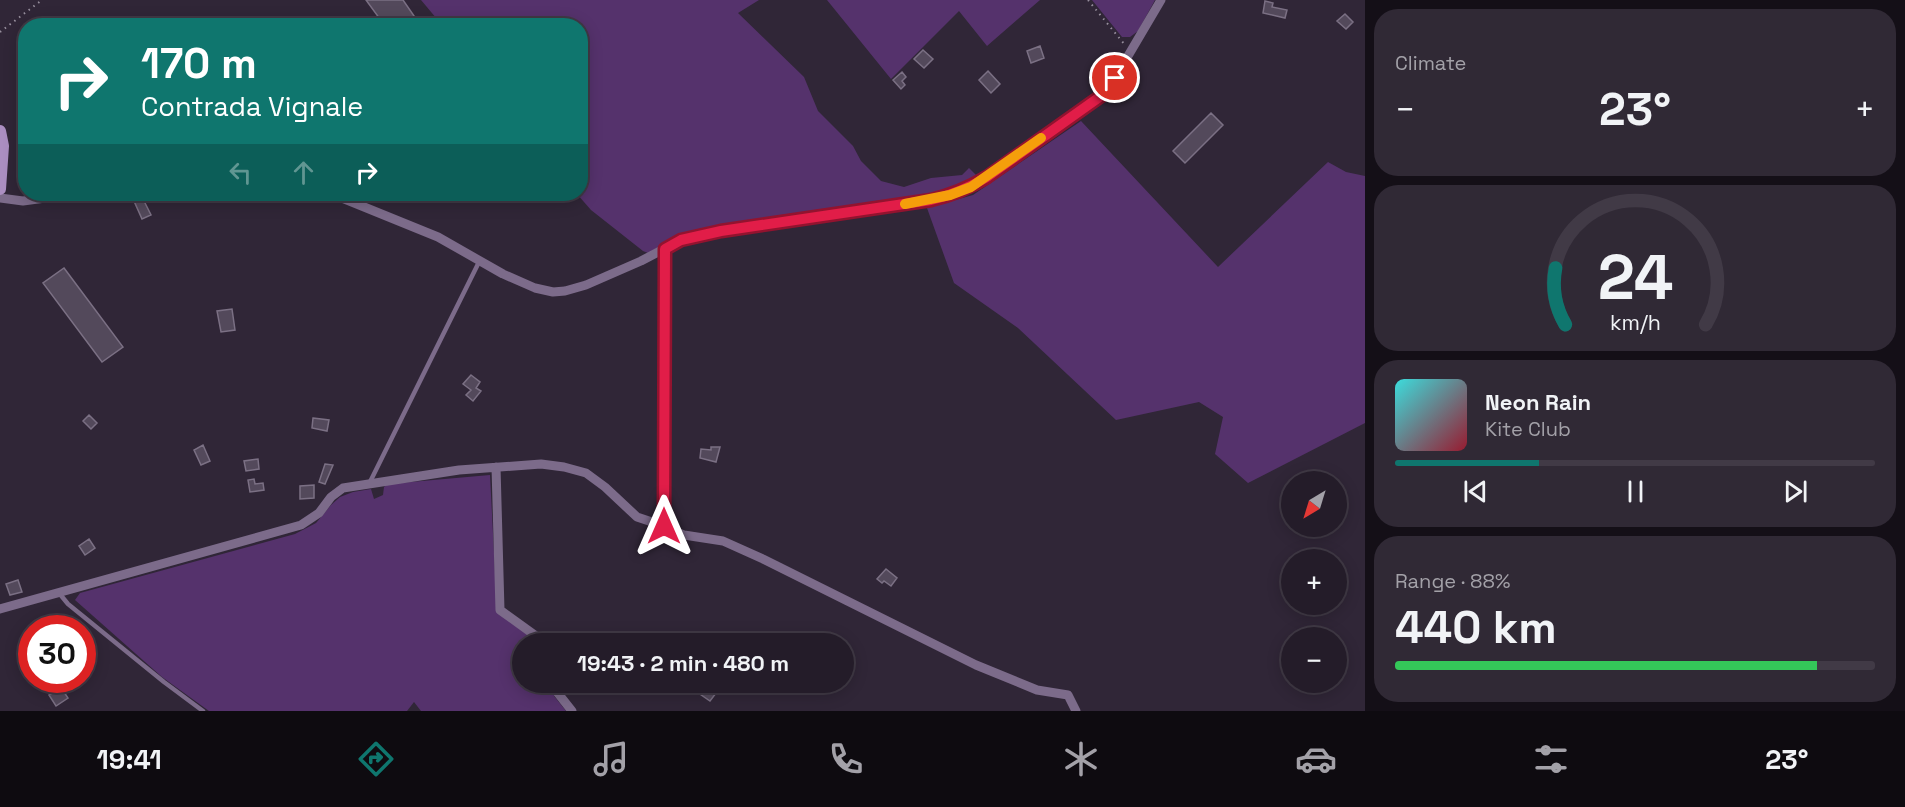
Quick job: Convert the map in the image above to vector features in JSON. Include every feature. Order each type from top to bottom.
[{"type":"main road","points":[[0,130],[3,146],[0,189]]},
{"type":"street","points":[[350,201],[438,237],[479,262],[535,288],[553,292],[565,291],[586,285],[681,240],[721,231],[931,200],[971,187],[1101,96],[1115,78],[1161,0]]},
{"type":"street","points":[[0,198],[18,200]]},
{"type":"street","points":[[664,526],[665,249]]},
{"type":"street","points":[[0,609],[301,525],[319,513],[331,497],[343,489],[459,470],[541,464],[586,473],[605,487],[637,517],[684,535],[723,541],[976,665],[1037,690],[1068,695],[1076,711]]},
{"type":"street","points":[[496,467],[500,610],[531,633]]},
{"type":"street","points":[[558,693],[572,711]]},
{"type":"lane","points":[[369,484],[479,262]]},
{"type":"lane","points":[[59,592],[68,603],[203,711]]},
{"type":"path","points":[[18,18],[42,0]]},
{"type":"path","points":[[1088,0],[1131,52]]},
{"type":"path","points":[[0,32],[18,18]]},
{"type":"shaded area","points":[[421,0],[759,0],[738,13],[804,77],[818,111],[853,146],[861,161],[881,181],[904,187],[931,178],[962,175],[969,168],[977,176],[953,188],[926,196],[714,226],[678,236],[648,253],[591,210],[583,201],[588,201],[588,18],[436,18]]},
{"type":"shaded area","points":[[827,0],[1040,0],[987,46],[959,11],[891,79]]},
{"type":"shaded area","points":[[1092,0],[1155,0],[1138,31],[1130,37],[1122,37]]},
{"type":"shaded area","points":[[1081,121],[1218,267],[1328,162],[1346,172],[1365,176],[1365,423],[1248,483],[1215,454],[1223,417],[1199,402],[1116,420],[1018,328],[954,283],[927,208],[973,195]]},
{"type":"shaded area","points":[[490,475],[497,612],[525,633],[512,633],[512,693],[553,693],[566,711],[421,711],[414,702],[407,711],[209,711],[162,677],[96,619],[96,615],[92,615],[75,600],[80,593],[295,534],[316,523],[340,497],[371,489],[374,499],[383,495],[384,487],[388,484]]},
{"type":"building","points":[[366,0],[403,0],[415,18],[379,18]]},
{"type":"building","points":[[1265,1],[1273,3],[1272,7],[1287,10],[1285,18],[1263,13]]},
{"type":"building","points":[[1345,14],[1353,22],[1346,29],[1337,21]]},
{"type":"building","points":[[1040,46],[1044,58],[1031,63],[1027,51]]},
{"type":"building","points":[[923,50],[933,59],[924,68],[914,59]]},
{"type":"building","points":[[988,71],[1000,84],[991,93],[979,80]]},
{"type":"building","points":[[902,72],[906,77],[902,81],[905,85],[901,89],[893,80]]},
{"type":"building","points":[[1211,113],[1223,125],[1185,163],[1173,151]]},
{"type":"building","points":[[134,201],[144,201],[151,215],[142,219]]},
{"type":"building","points":[[64,268],[123,347],[102,362],[43,283]]},
{"type":"building","points":[[232,309],[235,330],[221,332],[217,311]]},
{"type":"building","points":[[471,375],[480,382],[476,388],[481,391],[473,401],[466,395],[471,390],[463,384]]},
{"type":"building","points":[[89,415],[97,423],[91,429],[83,421]]},
{"type":"building","points":[[313,418],[329,420],[327,431],[312,428]]},
{"type":"building","points":[[203,445],[210,461],[201,465],[194,450]]},
{"type":"building","points":[[711,447],[720,447],[716,462],[700,458],[701,449],[711,450]]},
{"type":"building","points":[[258,459],[259,469],[246,471],[244,461]]},
{"type":"building","points":[[325,464],[333,465],[325,484],[319,482]]},
{"type":"building","points":[[254,479],[255,484],[263,483],[264,490],[250,492],[248,480]]},
{"type":"building","points":[[314,485],[314,498],[300,499],[300,486]]},
{"type":"building","points":[[89,539],[95,548],[85,555],[79,546]]},
{"type":"building","points":[[886,569],[897,578],[891,586],[877,579]]},
{"type":"building","points":[[18,580],[22,592],[10,595],[6,584]]},
{"type":"building","points":[[65,693],[68,698],[56,706],[49,695]]},
{"type":"building","points":[[698,693],[716,693],[710,701]]},
{"type":"slow traffic","points":[[905,204],[931,200],[971,187],[1041,138]]},
{"type":"route","points":[[664,526],[665,249],[681,240],[721,231],[931,200],[950,195],[971,187],[987,177],[1101,96],[1115,78]]}]
